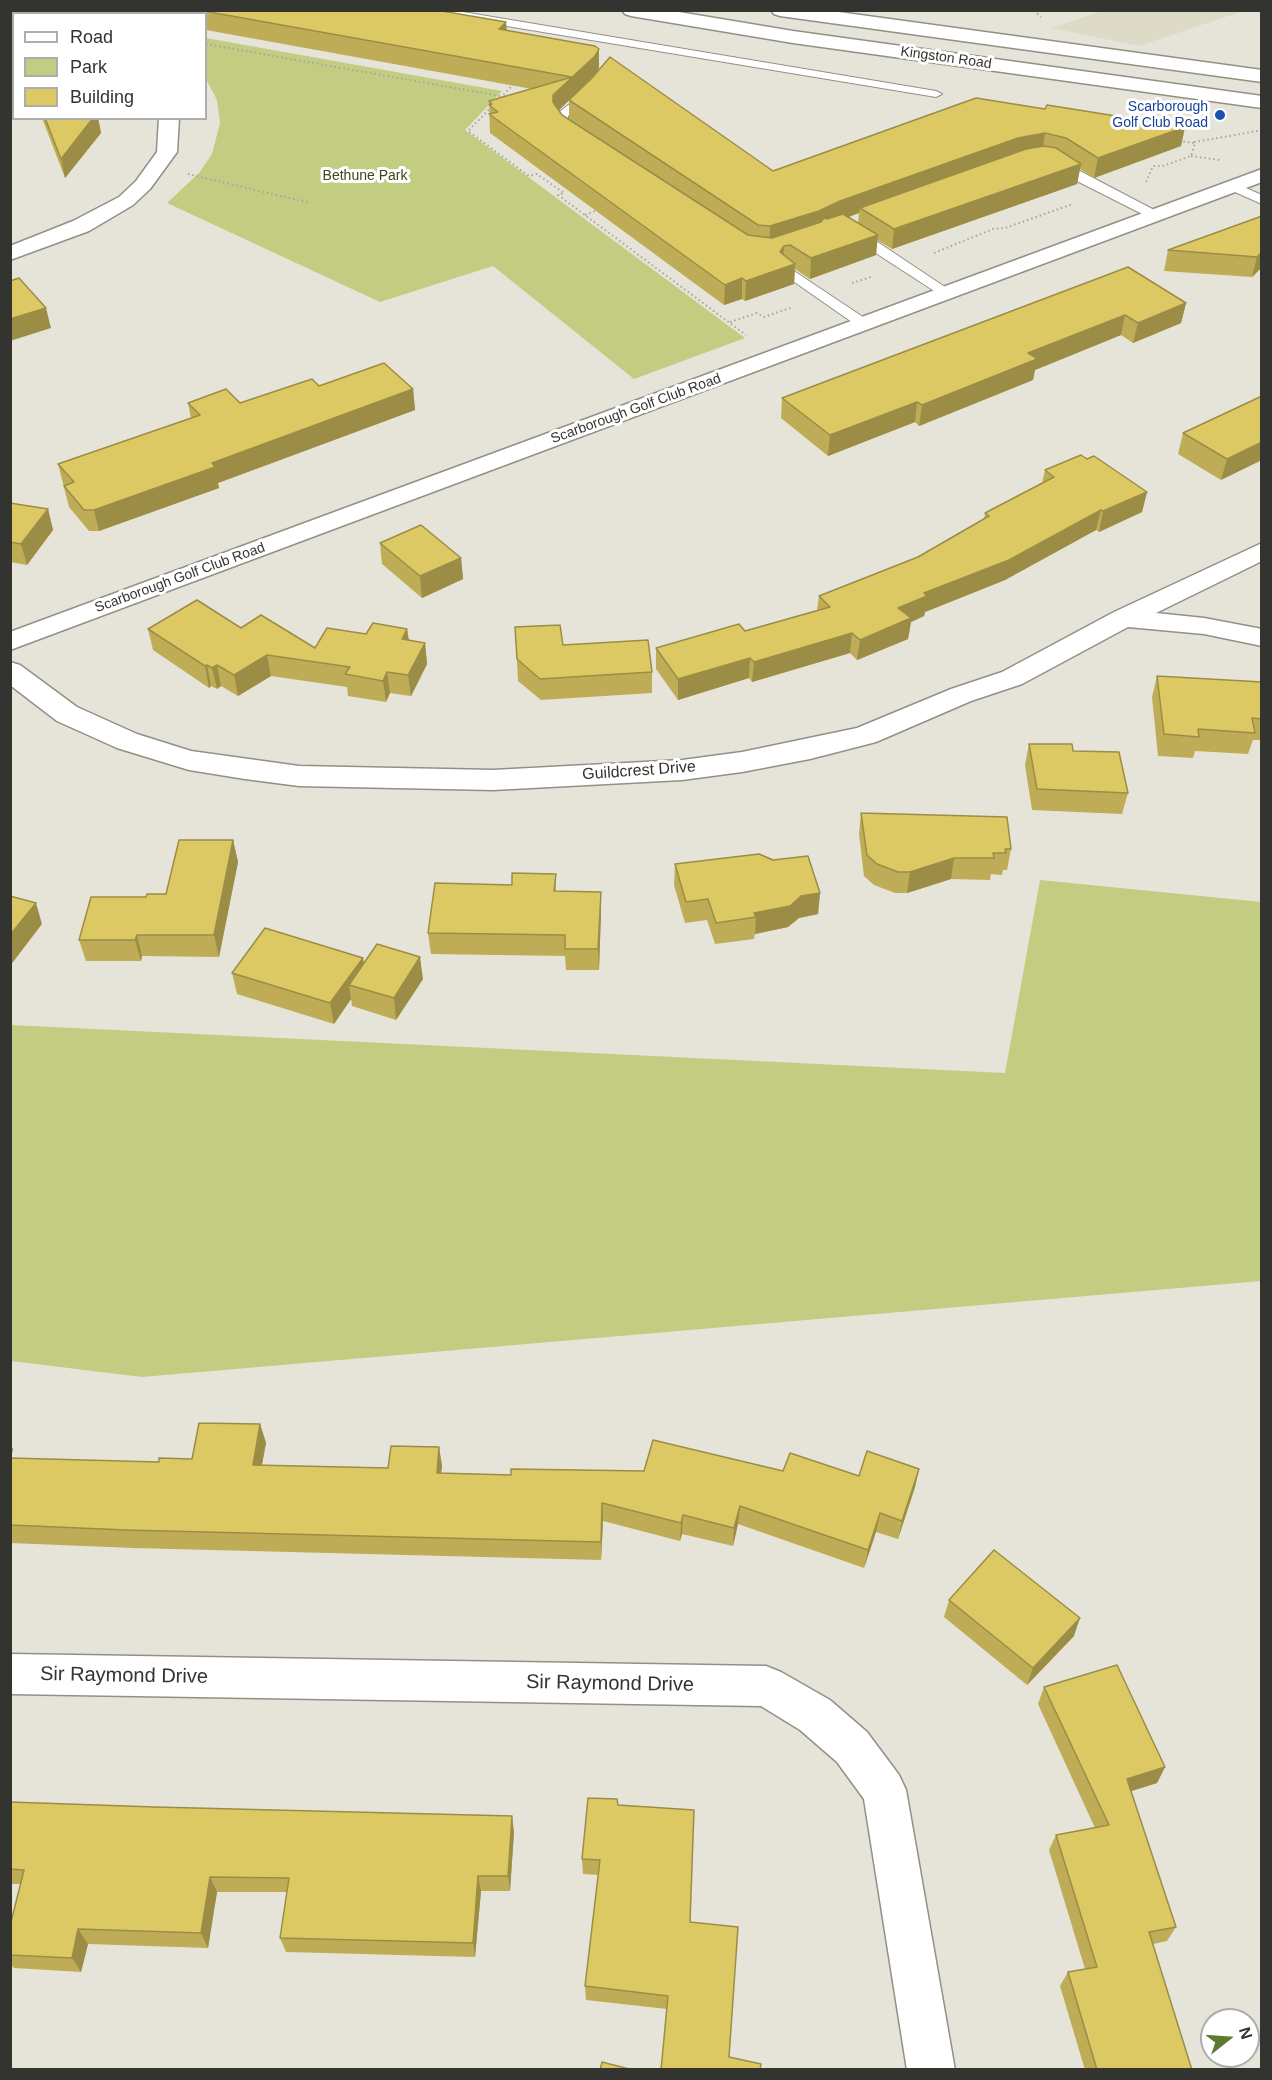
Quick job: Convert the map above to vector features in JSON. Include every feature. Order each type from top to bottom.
[{"type":"street","name":"Kingston Road","points":[[631,10],[794,37],[1260,102]]},
{"type":"street","name":"Kingston Road","points":[[780,10],[1262,76]]},
{"type":"street","points":[[10,254],[81,226],[126,201],[158,167],[168,152],[169,120]]},
{"type":"street","name":"Scarborough Golf Club Road","points":[[10,642],[1262,175]]},
{"type":"street","name":"Guildcrest Drive","points":[[10,671],[67,714],[127,741],[189,760],[299,776],[493,780],[682,770],[742,762],[866,735],[961,694],[1012,678],[1124,618],[1262,551]]},
{"type":"street","points":[[1124,618],[1204,626],[1262,638]]},
{"type":"street","name":"Sir Raymond Drive","points":[[10,1674],[766,1686],[815,1714],[852,1747],[884,1790],[931,2070]]},
{"type":"lane","points":[[428,10],[936,94]]},
{"type":"lane","points":[[619,55],[628,44]]},
{"type":"lane","points":[[586,139],[568,129],[561,120],[562,115],[587,94],[598,80]]},
{"type":"lane","points":[[1047,160],[1058,163],[1071,173],[1156,216]]},
{"type":"lane","points":[[1232,186],[1262,200]]},
{"type":"lane","points":[[858,221],[843,226],[947,293]]},
{"type":"lane","points":[[788,271],[864,324]]},
{"type":"path","points":[[207,44],[501,96]]},
{"type":"path","points":[[517,81],[468,131],[529,176],[537,174],[564,193],[558,195],[775,357]]},
{"type":"path","points":[[1172,140],[1190,142],[1262,131]]},
{"type":"path","points":[[1190,142],[1195,143],[1191,156]]},
{"type":"path","points":[[1121,198],[1141,193],[1153,166],[1163,166],[1191,156],[1222,160]]},
{"type":"path","points":[[158,167],[310,203]]},
{"type":"path","points":[[904,265],[993,229],[1005,228],[1108,191]]},
{"type":"path","points":[[584,215],[606,207]]},
{"type":"shaded area","points":[[1105,10],[1243,11],[1139,46],[1051,28]]},
{"type":"green space","name":"Bethune Park","points":[[207,38],[502,91],[465,130],[745,338],[634,379],[493,266],[380,302],[167,203],[199,173],[212,154],[220,123],[217,100],[207,81]]},
{"type":"green space","points":[[1040,880],[1261,902],[1261,1281],[142,1377],[11,1361],[11,1025],[1005,1073]]},
{"type":"building","points":[[198,10],[436,10],[506,22],[499,29],[595,46],[599,49],[595,56],[553,95],[553,102],[562,115],[748,235],[772,238],[821,222],[824,218],[843,214],[878,235],[811,258],[790,245],[784,246],[780,252],[795,264],[746,281],[742,278],[725,285],[489,114],[498,112],[489,105],[492,104],[489,101],[572,77]]},
{"type":"building","points":[[610,57],[773,171],[976,98],[1045,109],[1047,105],[1185,127],[1098,158],[1066,138],[1045,133],[1018,138],[840,201],[819,211],[770,226],[758,225],[569,100]]},
{"type":"building","points":[[46,120],[91,120],[61,159]]},
{"type":"building","points":[[1044,146],[1056,148],[1081,164],[894,229],[860,208],[1026,149]]},
{"type":"building","points":[[1262,216],[1262,252],[1257,257],[1168,250]]},
{"type":"building","points":[[1128,267],[1186,303],[1138,323],[1125,315],[1028,353],[1037,359],[922,405],[917,402],[830,435],[782,398]]},
{"type":"building","points":[[19,278],[46,308],[10,319],[10,281]]},
{"type":"building","points":[[384,363],[413,389],[212,463],[215,467],[94,510],[84,510],[64,486],[74,482],[58,464],[200,415],[188,403],[226,389],[240,403],[312,379],[319,386]]},
{"type":"building","points":[[1262,396],[1262,442],[1227,459],[1183,433]]},
{"type":"building","points":[[1081,455],[1087,459],[1094,456],[1147,492],[1101,510],[1009,560],[924,593],[927,596],[898,608],[911,618],[860,640],[852,633],[754,662],[750,658],[678,679],[656,648],[739,624],[745,631],[830,607],[819,596],[918,557],[989,516],[985,513],[1054,477],[1045,470]]},
{"type":"building","points":[[10,503],[48,509],[21,544],[10,542]]},
{"type":"building","points":[[421,525],[461,558],[420,576],[380,543]]},
{"type":"building","points":[[197,600],[241,628],[261,615],[315,648],[327,628],[366,634],[373,623],[407,629],[402,639],[425,643],[408,675],[387,672],[383,681],[345,674],[350,667],[267,655],[234,675],[217,665],[212,668],[205,666],[148,629]]},
{"type":"building","points":[[560,625],[563,645],[648,640],[652,672],[540,679],[517,659],[515,627]]},
{"type":"building","points":[[1157,676],[1262,682],[1262,719],[1252,718],[1255,733],[1198,729],[1199,737],[1164,734]]},
{"type":"building","points":[[1029,744],[1072,744],[1073,751],[1119,752],[1128,793],[1037,789]]},
{"type":"building","points":[[861,813],[1007,817],[1011,849],[1005,849],[1006,853],[993,853],[994,858],[954,858],[910,872],[898,872],[877,864],[867,855]]},
{"type":"building","points":[[179,840],[233,840],[214,935],[137,935],[135,940],[79,940],[91,897],[146,897],[147,894],[166,894]]},
{"type":"building","points":[[759,854],[773,860],[808,856],[820,893],[801,896],[790,906],[754,913],[756,917],[716,923],[708,899],[686,902],[675,864]]},
{"type":"building","points":[[512,873],[556,874],[554,891],[601,892],[598,949],[565,949],[565,935],[428,933],[435,883],[512,885]]},
{"type":"building","points":[[10,896],[36,903],[10,935]]},
{"type":"building","points":[[265,928],[363,958],[330,1003],[232,973]]},
{"type":"building","points":[[377,944],[420,957],[394,998],[349,985]]},
{"type":"building","points":[[199,1423],[260,1424],[253,1465],[388,1468],[391,1446],[439,1447],[437,1473],[511,1475],[511,1469],[644,1471],[653,1440],[783,1471],[790,1453],[859,1476],[867,1451],[919,1469],[902,1521],[880,1513],[868,1550],[740,1506],[734,1528],[683,1515],[681,1523],[602,1503],[601,1542],[10,1525],[10,1458],[159,1462],[159,1458],[192,1459]]},
{"type":"building","points":[[994,1550],[1080,1618],[1033,1668],[949,1600]]},
{"type":"building","points":[[1117,1665],[1165,1767],[1127,1779],[1176,1927],[1149,1932],[1192,2070],[1097,2070],[1068,1972],[1097,1967],[1056,1835],[1109,1825],[1044,1687]]},
{"type":"building","points":[[588,1798],[617,1799],[618,1805],[694,1810],[690,1922],[738,1927],[729,2057],[761,2064],[760,2070],[661,2070],[668,1996],[585,1986],[600,1860],[582,1859]]},
{"type":"building","points":[[10,1802],[512,1816],[508,1876],[478,1876],[473,1943],[280,1938],[289,1878],[210,1877],[201,1933],[78,1929],[72,1958],[10,1955],[10,1926],[24,1870],[10,1869]]},
{"type":"building","points":[[602,2062],[633,2070],[600,2070]]},
{"type":"place","name":"Scarborough Golf Club Road","points":[[1220,115]]}]
